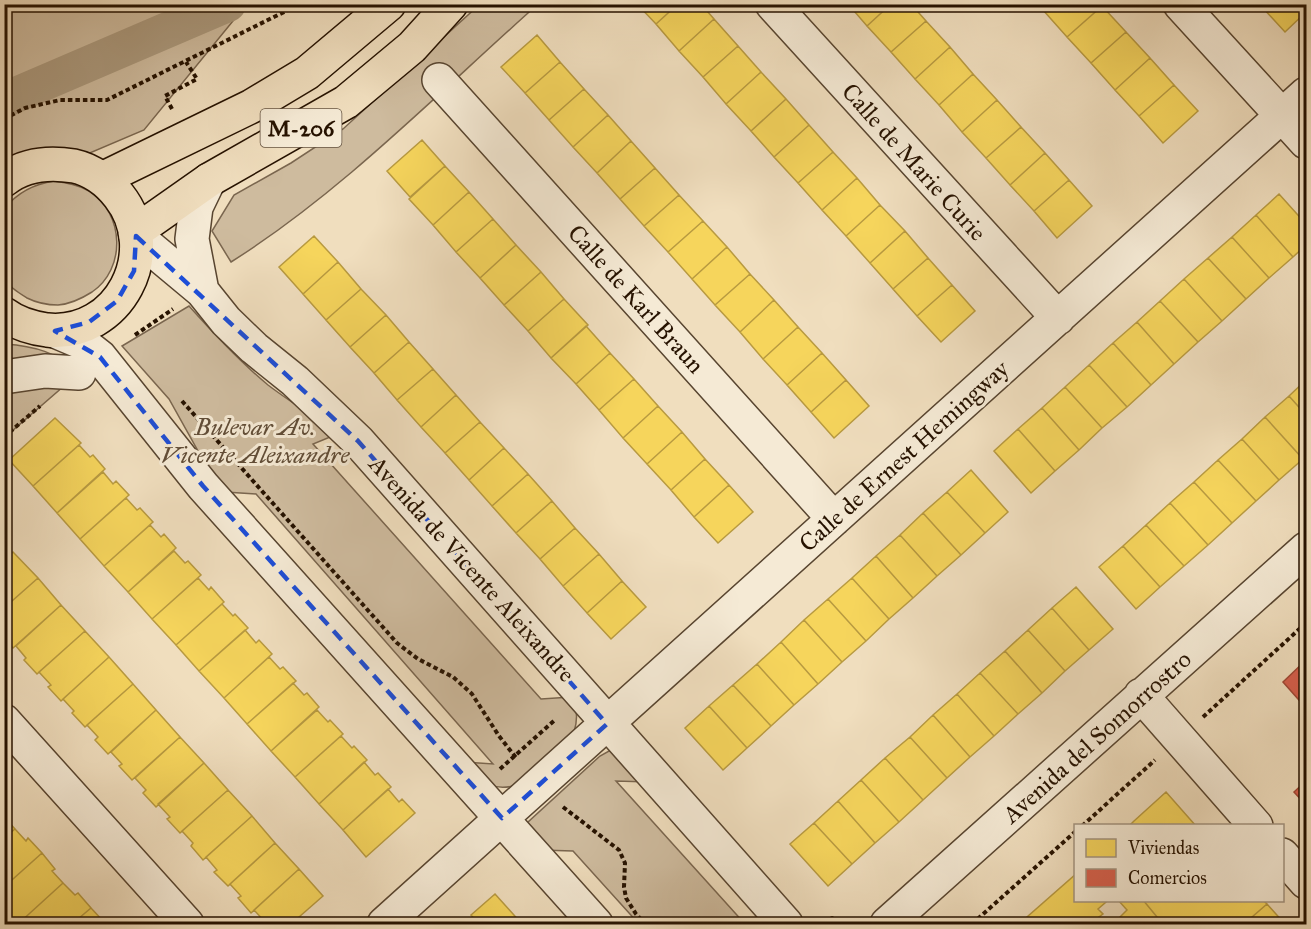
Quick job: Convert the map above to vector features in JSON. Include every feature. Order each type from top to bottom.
[{"type":"main road","name":"M-206","points":[[102,179],[252,106],[307,73],[389,4]]},
{"type":"main road","name":"M-206","points":[[136,234],[209,180],[346,102],[412,47],[451,4]]},
{"type":"main road","points":[[4,180],[11,174],[34,165],[58,163],[81,168],[102,179],[125,204],[136,234],[137,253],[134,271],[127,287],[117,301],[90,322],[55,331],[31,327],[6,316]]},
{"type":"street","name":"Calle de Marie Curie","points":[[772,4],[1058,318]]},
{"type":"street","points":[[1180,4],[1306,142]]},
{"type":"street","name":"Calle de Karl Braun","points":[[438,80],[834,519]]},
{"type":"street","name":"Calle de Ernest Hemingway","points":[[384,924],[1306,94]]},
{"type":"street","points":[[202,291],[192,239],[196,207],[209,180]]},
{"type":"street","name":"Avenida de Vicente Aleixandre","points":[[136,234],[202,291],[226,321],[254,348],[295,381],[358,441],[786,924]]},
{"type":"street","points":[[55,331],[81,342],[89,365],[203,486],[596,924]]},
{"type":"street","points":[[4,377],[89,365]]},
{"type":"street","name":"Avenida del Somorrostro","points":[[887,924],[1306,549]]},
{"type":"street","points":[[1141,696],[1255,824]]},
{"type":"street","points":[[4,721],[188,924]]},
{"type":"street","points":[[1284,857],[1306,882]]},
{"type":"path","points":[[4,120],[25,108],[60,100],[107,100],[300,4]]},
{"type":"path","points":[[174,111],[165,96],[197,80],[186,62]]},
{"type":"path","points":[[89,365],[202,291]]},
{"type":"path","points":[[180,398],[397,643],[418,658],[453,677],[472,694],[514,756],[540,784],[565,809],[619,850],[625,863],[626,898],[645,924]]},
{"type":"path","points":[[476,789],[584,696]]},
{"type":"path","points":[[972,924],[1074,833]]},
{"type":"path","points":[[825,924],[832,918],[838,924]]},
{"type":"highlighted area","points":[[136,236],[358,441],[607,724],[502,818],[203,486],[100,357],[55,331],[89,322],[117,301],[134,271]]},
{"type":"green space","points":[[5,5],[246,5],[144,130],[5,189]]},
{"type":"green space","points":[[479,5],[537,5],[351,173],[312,205],[231,262],[212,231],[234,195],[291,163],[343,129]]},
{"type":"green space","points":[[54,181],[81,187],[101,201],[115,227],[117,242],[111,270],[103,282],[80,299],[58,305],[27,298],[10,286],[4,276],[5,208],[15,197],[27,190]]},
{"type":"green space","name":"Bulevar Av. Vicente Aleixandre","points":[[189,306],[257,376],[335,435],[313,444],[541,699],[571,697],[577,714],[574,732],[513,786],[491,785],[463,762],[493,764],[256,494],[225,492],[207,467],[169,399],[122,346]]},
{"type":"green space","points":[[5,344],[45,351],[63,360],[79,373],[5,437]]},
{"type":"green space","points":[[609,751],[616,752],[648,782],[616,781],[745,924],[639,924],[573,851],[540,850],[527,823],[600,756]]},
{"type":"building: Viviendas","points":[[637,4],[678,4],[656,24]]},
{"type":"building: Viviendas","points":[[678,4],[701,4],[714,19],[679,51],[656,24]]},
{"type":"building: Viviendas","points":[[848,4],[891,4],[867,26]]},
{"type":"building: Viviendas","points":[[891,4],[911,4],[926,21],[891,52],[867,26]]},
{"type":"building: Viviendas","points":[[1049,4],[1101,4],[1102,6],[1067,37],[1043,10]]},
{"type":"building: Viviendas","points":[[1267,4],[1306,4],[1306,12],[1285,32],[1263,8]]},
{"type":"building: Viviendas","points":[[1102,6],[1126,32],[1091,63],[1067,37]]},
{"type":"building: Viviendas","points":[[714,19],[738,46],[703,77],[679,51]]},
{"type":"building: Viviendas","points":[[926,21],[950,47],[915,79],[891,52]]},
{"type":"building: Viviendas","points":[[1126,32],[1150,58],[1115,90],[1091,63]]},
{"type":"building: Viviendas","points":[[537,35],[560,62],[525,93],[501,67]]},
{"type":"building: Viviendas","points":[[738,46],[761,72],[726,104],[703,77]]},
{"type":"building: Viviendas","points":[[950,47],[973,74],[939,105],[915,79]]},
{"type":"building: Viviendas","points":[[1150,58],[1174,85],[1139,116],[1115,90]]},
{"type":"building: Viviendas","points":[[560,62],[584,89],[549,120],[525,93]]},
{"type":"building: Viviendas","points":[[761,72],[786,99],[751,131],[726,104]]},
{"type":"building: Viviendas","points":[[973,74],[997,100],[962,132],[939,105]]},
{"type":"building: Viviendas","points":[[1174,85],[1198,111],[1163,143],[1139,116]]},
{"type":"building: Viviendas","points":[[584,89],[608,115],[573,147],[549,120]]},
{"type":"building: Viviendas","points":[[786,99],[809,125],[774,157],[751,131]]},
{"type":"building: Viviendas","points":[[997,100],[1021,127],[986,158],[962,132]]},
{"type":"building: Viviendas","points":[[608,115],[631,141],[597,173],[573,147]]},
{"type":"building: Viviendas","points":[[809,125],[833,152],[798,183],[774,157]]},
{"type":"building: Viviendas","points":[[1021,127],[1045,153],[1010,185],[986,158]]},
{"type":"building: Viviendas","points":[[422,140],[445,166],[410,197],[387,171]]},
{"type":"building: Viviendas","points":[[631,141],[655,168],[620,199],[597,173]]},
{"type":"building: Viviendas","points":[[833,152],[857,178],[822,210],[798,183]]},
{"type":"building: Viviendas","points":[[1045,153],[1069,180],[1034,211],[1010,185]]},
{"type":"building: Viviendas","points":[[445,166],[469,192],[433,225],[409,199]]},
{"type":"building: Viviendas","points":[[655,168],[679,195],[644,226],[620,199]]},
{"type":"building: Viviendas","points":[[857,178],[880,205],[846,236],[822,210]]},
{"type":"building: Viviendas","points":[[1069,180],[1092,206],[1057,238],[1034,211]]},
{"type":"building: Viviendas","points":[[469,192],[493,219],[456,252],[433,225]]},
{"type":"building: Viviendas","points":[[1279,194],[1306,224],[1306,245],[1293,257],[1256,215]]},
{"type":"building: Viviendas","points":[[679,195],[703,221],[668,252],[644,226]]},
{"type":"building: Viviendas","points":[[880,205],[905,231],[870,263],[846,236]]},
{"type":"building: Viviendas","points":[[1256,215],[1293,257],[1269,278],[1232,237]]},
{"type":"building: Viviendas","points":[[493,219],[516,245],[480,278],[456,252]]},
{"type":"building: Viviendas","points":[[703,221],[727,247],[692,279],[668,252]]},
{"type":"building: Viviendas","points":[[905,231],[928,258],[893,289],[870,263]]},
{"type":"building: Viviendas","points":[[314,236],[338,262],[303,294],[279,267]]},
{"type":"building: Viviendas","points":[[1232,237],[1269,278],[1246,299],[1208,258]]},
{"type":"building: Viviendas","points":[[516,245],[541,272],[504,305],[480,278]]},
{"type":"building: Viviendas","points":[[727,247],[750,274],[715,305],[692,279]]},
{"type":"building: Viviendas","points":[[928,258],[952,285],[917,316],[893,289]]},
{"type":"building: Viviendas","points":[[1208,258],[1246,299],[1222,321],[1184,279]]},
{"type":"building: Viviendas","points":[[338,262],[361,289],[326,320],[303,294]]},
{"type":"building: Viviendas","points":[[541,272],[564,299],[528,331],[504,305]]},
{"type":"building: Viviendas","points":[[750,274],[774,300],[740,332],[715,305]]},
{"type":"building: Viviendas","points":[[1184,279],[1222,321],[1198,342],[1160,301]]},
{"type":"building: Viviendas","points":[[952,285],[975,311],[941,342],[917,316]]},
{"type":"building: Viviendas","points":[[361,289],[386,315],[350,347],[326,320]]},
{"type":"building: Viviendas","points":[[564,299],[588,325],[551,358],[528,331]]},
{"type":"building: Viviendas","points":[[774,300],[798,327],[763,359],[740,332]]},
{"type":"building: Viviendas","points":[[1160,301],[1198,342],[1174,364],[1137,322]]},
{"type":"building: Viviendas","points":[[386,315],[409,342],[374,373],[350,347]]},
{"type":"building: Viviendas","points":[[1137,322],[1174,364],[1151,385],[1113,343]]},
{"type":"building: Viviendas","points":[[586,326],[610,353],[576,384],[551,358]]},
{"type":"building: Viviendas","points":[[798,327],[822,353],[787,385],[763,359]]},
{"type":"building: Viviendas","points":[[409,342],[433,369],[397,400],[374,373]]},
{"type":"building: Viviendas","points":[[1113,343],[1151,385],[1127,407],[1089,365]]},
{"type":"building: Viviendas","points":[[610,353],[634,379],[599,410],[576,384]]},
{"type":"building: Viviendas","points":[[822,353],[846,380],[811,412],[787,385]]},
{"type":"building: Viviendas","points":[[1089,365],[1127,407],[1102,428],[1065,387]]},
{"type":"building: Viviendas","points":[[433,369],[456,395],[421,427],[397,400]]},
{"type":"building: Viviendas","points":[[634,379],[658,406],[623,438],[599,410]]},
{"type":"building: Viviendas","points":[[846,380],[869,406],[834,438],[811,412]]},
{"type":"building: Viviendas","points":[[1306,380],[1306,415],[1289,396]]},
{"type":"building: Viviendas","points":[[1065,387],[1102,428],[1079,450],[1042,408]]},
{"type":"building: Viviendas","points":[[456,395],[480,422],[445,453],[421,427]]},
{"type":"building: Viviendas","points":[[1289,396],[1306,415],[1306,455],[1303,459],[1265,417]]},
{"type":"building: Viviendas","points":[[658,406],[682,432],[647,464],[623,438]]},
{"type":"building: Viviendas","points":[[1042,408],[1079,450],[1055,471],[1018,429]]},
{"type":"building: Viviendas","points":[[1265,417],[1303,459],[1279,480],[1242,439]]},
{"type":"building: Viviendas","points":[[55,418],[81,443],[33,486],[9,460]]},
{"type":"building: Viviendas","points":[[480,422],[504,448],[469,480],[445,453]]},
{"type":"building: Viviendas","points":[[1018,429],[1055,471],[1031,493],[994,451]]},
{"type":"building: Viviendas","points":[[682,432],[705,459],[671,490],[647,464]]},
{"type":"building: Viviendas","points":[[1242,439],[1279,480],[1256,501],[1218,460]]},
{"type":"building: Viviendas","points":[[79,445],[90,457],[93,455],[105,469],[57,513],[33,486]]},
{"type":"building: Viviendas","points":[[504,448],[528,474],[492,506],[469,480]]},
{"type":"building: Viviendas","points":[[705,459],[729,485],[694,517],[671,490]]},
{"type":"building: Viviendas","points":[[1218,460],[1256,501],[1232,523],[1194,482]]},
{"type":"building: Viviendas","points":[[971,470],[1008,512],[985,533],[947,492]]},
{"type":"building: Viviendas","points":[[103,472],[113,484],[116,481],[129,495],[80,539],[57,513]]},
{"type":"building: Viviendas","points":[[528,474],[552,501],[516,533],[492,506]]},
{"type":"building: Viviendas","points":[[1194,482],[1232,523],[1208,545],[1170,503]]},
{"type":"building: Viviendas","points":[[729,485],[753,512],[718,543],[694,517]]},
{"type":"building: Viviendas","points":[[947,492],[985,533],[961,555],[923,513]]},
{"type":"building: Viviendas","points":[[126,498],[137,510],[140,508],[153,522],[104,566],[80,539]]},
{"type":"building: Viviendas","points":[[552,501],[575,528],[540,559],[516,533]]},
{"type":"building: Viviendas","points":[[1170,503],[1208,545],[1184,566],[1146,525]]},
{"type":"building: Viviendas","points":[[923,513],[961,555],[937,576],[900,535]]},
{"type":"building: Viviendas","points":[[150,525],[161,537],[164,534],[176,548],[128,592],[104,566]]},
{"type":"building: Viviendas","points":[[1146,525],[1184,566],[1160,587],[1123,546]]},
{"type":"building: Viviendas","points":[[575,528],[599,554],[563,586],[540,559]]},
{"type":"building: Viviendas","points":[[900,535],[937,576],[913,598],[876,556]]},
{"type":"building: Viviendas","points":[[1123,546],[1160,587],[1136,609],[1099,567]]},
{"type":"building: Viviendas","points":[[174,551],[185,563],[188,561],[201,575],[152,619],[128,592]]},
{"type":"building: Viviendas","points":[[13,552],[38,578],[4,608],[4,560]]},
{"type":"building: Viviendas","points":[[599,554],[622,581],[587,613],[563,586]]},
{"type":"building: Viviendas","points":[[876,556],[913,598],[889,619],[852,578]]},
{"type":"building: Viviendas","points":[[38,578],[61,605],[13,648],[4,639],[4,608]]},
{"type":"building: Viviendas","points":[[198,578],[209,590],[211,587],[224,602],[176,645],[152,619]]},
{"type":"building: Viviendas","points":[[852,578],[889,619],[866,641],[828,599]]},
{"type":"building: Viviendas","points":[[622,581],[646,607],[611,639],[587,613]]},
{"type":"building: Viviendas","points":[[1076,587],[1113,629],[1089,650],[1052,608]]},
{"type":"building: Viviendas","points":[[828,599],[866,641],[842,662],[804,620]]},
{"type":"building: Viviendas","points":[[222,604],[248,628],[199,671],[176,645]]},
{"type":"building: Viviendas","points":[[61,605],[85,631],[37,674],[24,660],[26,658],[16,646]]},
{"type":"building: Viviendas","points":[[1052,608],[1089,650],[1065,671],[1028,630]]},
{"type":"building: Viviendas","points":[[804,620],[842,662],[818,684],[781,642]]},
{"type":"building: Viviendas","points":[[245,630],[256,643],[259,640],[272,654],[224,698],[199,671]]},
{"type":"building: Viviendas","points":[[1028,630],[1065,671],[1042,693],[1005,651]]},
{"type":"building: Viviendas","points":[[85,631],[109,657],[61,701],[48,687],[51,685],[39,672]]},
{"type":"building: Viviendas","points":[[781,642],[818,684],[794,705],[757,664]]},
{"type":"building: Viviendas","points":[[1005,651],[1042,693],[1018,714],[980,673]]},
{"type":"building: Viviendas","points":[[109,657],[133,684],[85,727],[63,699]]},
{"type":"building: Viviendas","points":[[269,657],[280,669],[283,667],[296,681],[247,724],[224,698]]},
{"type":"building: Viviendas","points":[[757,664],[794,705],[771,726],[733,685]]},
{"type":"building: Viviendas","points":[[980,673],[1018,714],[994,736],[957,694]]},
{"type":"building: Viviendas","points":[[293,683],[304,695],[307,693],[319,707],[271,751],[247,724]]},
{"type":"building: Viviendas","points":[[133,684],[156,710],[108,754],[95,740],[98,737],[87,725]]},
{"type":"building: Viviendas","points":[[733,685],[771,726],[747,748],[709,706]]},
{"type":"building: Viviendas","points":[[957,694],[994,736],[970,757],[933,715]]},
{"type":"building: Viviendas","points":[[709,706],[747,748],[723,770],[685,728]]},
{"type":"building: Viviendas","points":[[156,710],[180,737],[132,780],[119,766],[122,764],[111,752]]},
{"type":"building: Viviendas","points":[[317,710],[343,734],[295,777],[271,751]]},
{"type":"building: Viviendas","points":[[933,715],[970,757],[947,778],[910,737]]},
{"type":"building: Viviendas","points":[[341,736],[367,760],[319,804],[295,777]]},
{"type":"building: Viviendas","points":[[180,737],[204,763],[156,807],[143,793],[146,790],[135,778]]},
{"type":"building: Viviendas","points":[[910,737],[947,778],[923,800],[885,758]]},
{"type":"building: Viviendas","points":[[885,758],[923,800],[899,822],[861,780]]},
{"type":"building: Viviendas","points":[[364,762],[375,775],[378,773],[391,787],[343,830],[319,804]]},
{"type":"building: Viviendas","points":[[204,763],[228,790],[180,833],[167,819],[170,817],[158,804]]},
{"type":"building: Viviendas","points":[[861,780],[899,822],[875,843],[838,801]]},
{"type":"building: Viviendas","points":[[388,789],[399,802],[402,799],[415,813],[366,857],[343,830]]},
{"type":"building: Viviendas","points":[[228,790],[252,816],[203,860],[191,846],[193,843],[182,831]]},
{"type":"building: Viviendas","points":[[1166,792],[1194,824],[1131,824]]},
{"type":"building: Viviendas","points":[[838,801],[875,843],[852,864],[814,823]]},
{"type":"building: Viviendas","points":[[252,816],[275,843],[228,886],[214,872],[217,870],[206,857]]},
{"type":"building: Viviendas","points":[[4,817],[15,829],[4,838]]},
{"type":"building: Viviendas","points":[[814,823],[852,864],[828,886],[790,844]]},
{"type":"building: Viviendas","points":[[15,829],[26,841],[28,838],[42,853],[4,887],[4,838]]},
{"type":"building: Viviendas","points":[[275,843],[299,869],[251,913],[238,898],[241,896],[230,884]]},
{"type":"building: Viviendas","points":[[42,853],[55,869],[52,871],[63,883],[18,924],[4,909],[4,887]]},
{"type":"building: Viviendas","points":[[299,869],[323,896],[291,924],[263,924],[265,922],[254,910]]},
{"type":"building: Viviendas","points":[[1074,876],[1074,902],[1106,902],[1098,909],[1103,914],[1099,917],[1103,922],[1107,919],[1112,924],[1019,924]]},
{"type":"building: Viviendas","points":[[63,883],[75,895],[78,893],[91,908],[72,924],[18,924]]},
{"type":"building: Viviendas","points":[[495,894],[522,924],[479,924],[471,915]]},
{"type":"building: Viviendas","points":[[1120,902],[1145,902],[1157,917],[1149,924],[1127,924],[1120,917],[1127,910]]},
{"type":"building: Viviendas","points":[[1145,902],[1265,902],[1267,904],[1244,924],[1149,924],[1157,917]]},
{"type":"building: Viviendas","points":[[1267,904],[1285,924],[1244,924]]},
{"type":"building: Viviendas","points":[[91,908],[104,922],[102,924],[72,924]]},
{"type":"building: Viviendas","points":[[1120,917],[1127,924],[1112,924]]},
{"type":"building: Comercios","points":[[1306,660],[1306,708],[1283,682]]},
{"type":"building: Comercios","points":[[1306,781],[1306,805],[1294,792]]},
{"type":"waterway","points":[[4,100],[228,4]]}]
